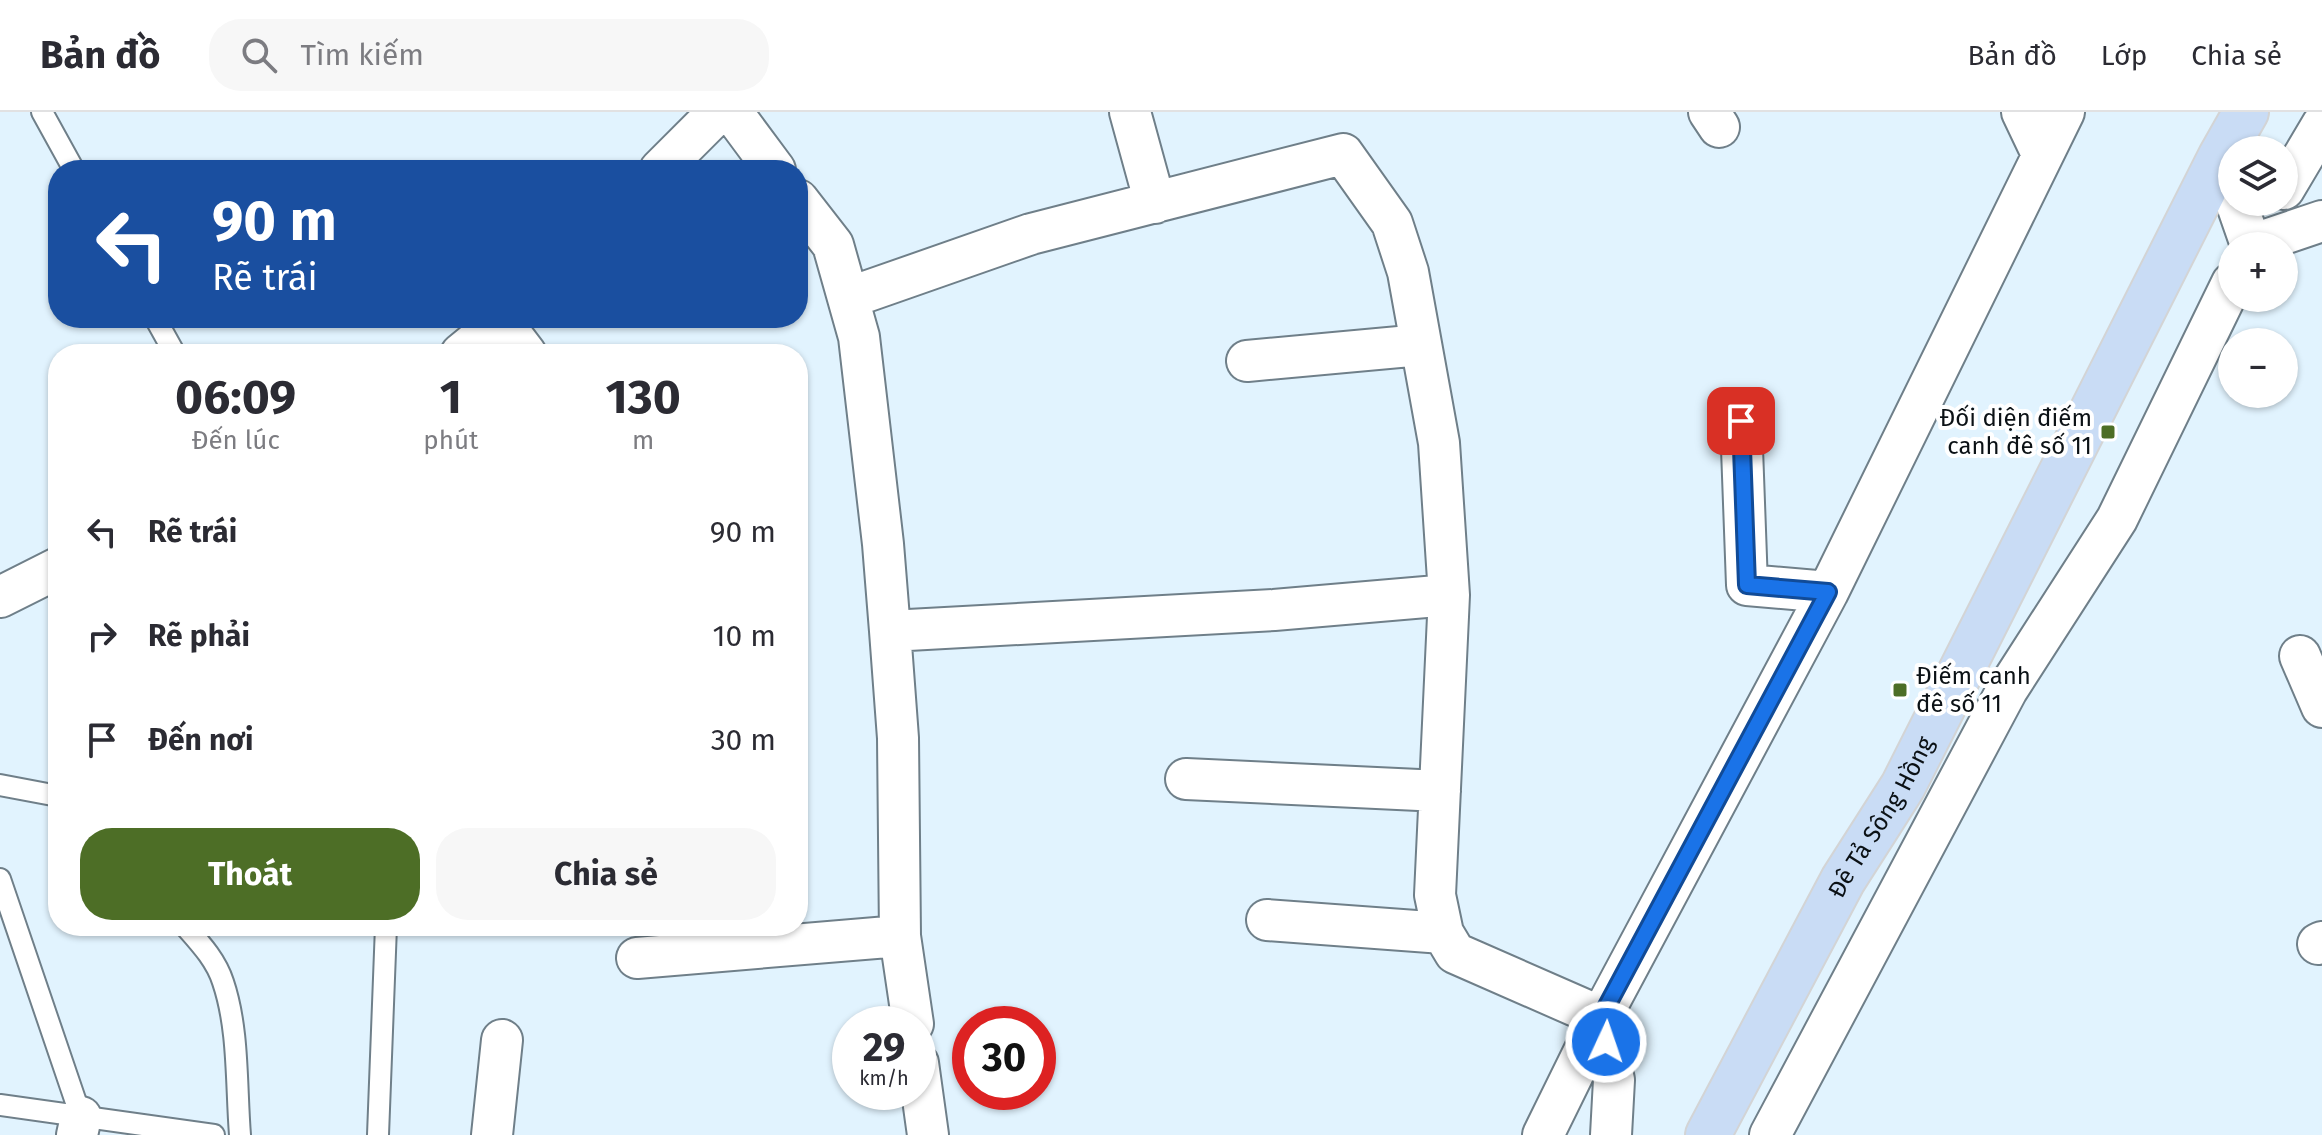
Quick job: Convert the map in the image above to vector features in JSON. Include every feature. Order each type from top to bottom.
[{"type":"main road","name":"Đê Tả Sông Hồng","points":[[1708,1135],[1849,869],[1903,786],[2218,179]]},
{"type":"street","points":[[670,160],[718,112]]},
{"type":"street","points":[[732,112],[768,160]]},
{"type":"street","points":[[1130,112],[1155,203]]},
{"type":"street","points":[[2022,112],[2042,154]]},
{"type":"street","points":[[1543,1135],[1601,1017],[1828,592],[2064,112]]},
{"type":"street","points":[[2298,165],[2322,125]]},
{"type":"street","points":[[848,298],[1031,234],[1343,154],[1392,223],[1408,272],[1439,443],[1449,595],[1435,895],[1443,933],[1455,953],[1601,1017]]},
{"type":"street","points":[[808,213],[833,245],[859,337],[890,631],[898,738],[900,936],[910,1006]]},
{"type":"street","points":[[2290,232],[2322,221]]},
{"type":"street","points":[[1770,1135],[2007,690],[2117,519],[2218,312]]},
{"type":"street","points":[[473,344],[493,328]]},
{"type":"street","points":[[1247,361],[1421,345]]},
{"type":"street","points":[[1741,421],[1747,585],[1828,592]]},
{"type":"street","points":[[0,597],[48,573]]},
{"type":"street","points":[[890,631],[1274,610],[1449,595]]},
{"type":"street","points":[[2300,656],[2322,707]]},
{"type":"street","points":[[1186,779],[1440,791]]},
{"type":"street","points":[[1849,869],[1930,795],[1956,786]]},
{"type":"street","points":[[1849,869],[1917,859]]},
{"type":"street","points":[[1267,920],[1443,933]]},
{"type":"street","points":[[637,958],[900,936]]},
{"type":"street","points":[[1601,1017],[1614,1080],[1611,1135]]},
{"type":"street","points":[[492,1135],[502,1040]]},
{"type":"street","points":[[925,1110],[928,1135]]},
{"type":"lane","points":[[42,112],[68,160]]},
{"type":"lane","points":[[0,785],[48,794]]},
{"type":"lane","points":[[0,879],[79,1126]]},
{"type":"lane","points":[[194,936],[206,950],[222,979],[231,1013],[240,1135]]},
{"type":"lane","points":[[378,1135],[386,936]]},
{"type":"lane","points":[[0,1105],[79,1126],[214,1135]]},
{"type":"place","name":"Đối diện điếm canh đê số 11","points":[[2108,432]]},
{"type":"place","name":"Điếm canh đê số 11","points":[[1900,690]]},
{"type":"route","points":[[1606,1042],[1601,1017],[1828,592],[1747,585],[1741,421]]}]
